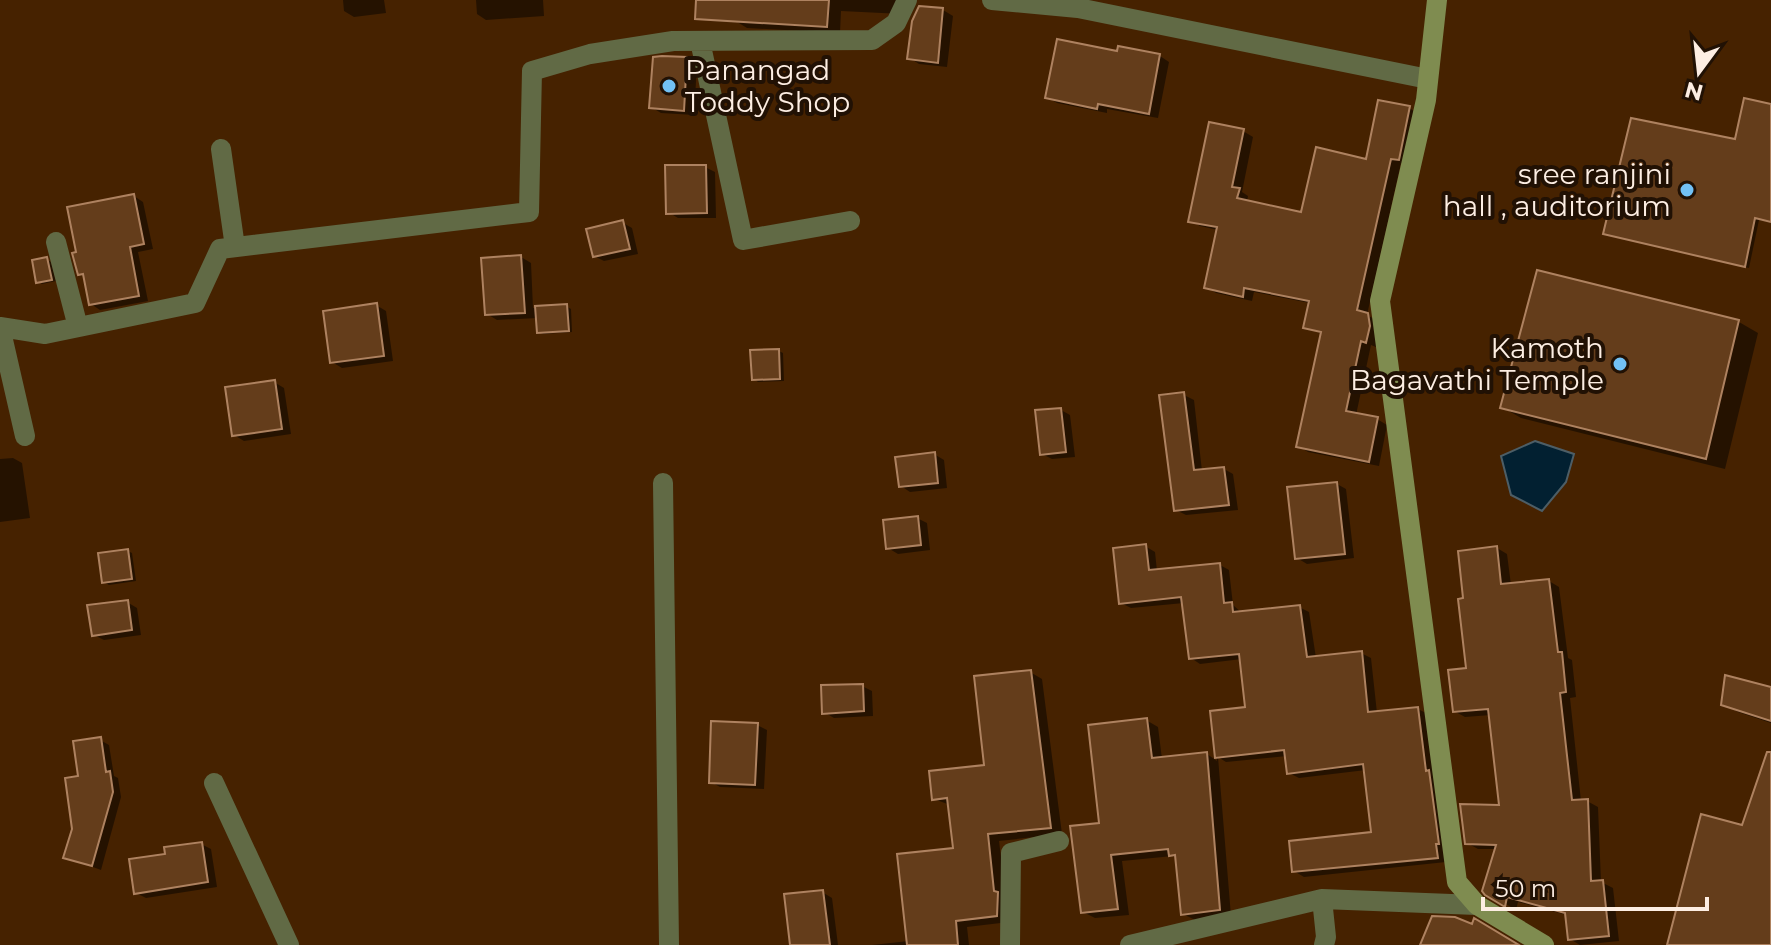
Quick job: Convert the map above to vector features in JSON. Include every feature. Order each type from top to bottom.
[{"type":"main road","points":[[1437,0],[1426,100],[1380,301],[1457,882],[1477,905],[1544,945]]},
{"type":"street","points":[[25,436],[0,327],[45,334],[195,303],[220,249],[529,212],[532,71],[590,54],[673,41],[872,40],[896,23],[907,0]]},
{"type":"street","points":[[992,0],[1078,8],[1428,79]]},
{"type":"street","points":[[700,41],[743,240],[850,221]]},
{"type":"street","points":[[221,149],[235,247]]},
{"type":"street","points":[[56,242],[78,327]]},
{"type":"street","points":[[663,483],[669,945]]},
{"type":"street","points":[[214,783],[289,945]]},
{"type":"street","points":[[1010,945],[1011,853],[1059,841]]},
{"type":"street","points":[[1322,899],[1324,945]]},
{"type":"street","points":[[1130,945],[1322,899],[1477,905]]},
{"type":"water","points":[[1535,441],[1574,454],[1566,482],[1542,511],[1511,495],[1501,456]]},
{"type":"building","points":[[696,0],[829,0],[827,27],[695,19]]},
{"type":"building","points":[[919,6],[943,8],[938,63],[907,59],[912,21]]},
{"type":"building","points":[[1057,39],[1117,51],[1118,46],[1160,54],[1149,114],[1098,104],[1097,109],[1045,98]]},
{"type":"building","points":[[653,57],[687,57],[684,111],[649,108]]},
{"type":"building","name":"sree ranjini hall , auditorium","points":[[1744,98],[1771,104],[1771,222],[1755,218],[1745,267],[1603,234],[1631,118],[1735,139]]},
{"type":"building","points":[[1378,100],[1410,106],[1399,160],[1391,159],[1357,310],[1368,313],[1370,326],[1366,343],[1361,341],[1346,411],[1378,417],[1369,462],[1296,447],[1321,332],[1303,328],[1309,301],[1244,288],[1243,297],[1204,288],[1217,227],[1188,222],[1209,122],[1244,129],[1232,187],[1240,188],[1237,198],[1301,212],[1316,147],[1366,159]]},
{"type":"building","points":[[665,165],[706,165],[707,213],[666,214]]},
{"type":"building","points":[[134,194],[144,244],[130,247],[139,296],[89,305],[83,274],[78,275],[72,253],[76,252],[67,207]]},
{"type":"building","points":[[623,220],[630,249],[593,257],[586,229]]},
{"type":"building","points":[[521,255],[525,313],[485,315],[481,258]]},
{"type":"building","points":[[47,257],[52,280],[36,283],[32,260]]},
{"type":"building","name":"Kamoth Bagavathi Temple","points":[[1537,270],[1739,320],[1706,459],[1500,408]]},
{"type":"building","points":[[377,303],[384,356],[330,363],[323,311]]},
{"type":"building","points":[[567,304],[569,331],[537,333],[535,306]]},
{"type":"building","points":[[779,349],[780,379],[752,380],[750,350]]},
{"type":"building","points":[[275,380],[282,429],[232,436],[225,387]]},
{"type":"building","points":[[1184,392],[1194,470],[1224,467],[1229,505],[1174,511],[1159,395]]},
{"type":"building","points":[[1061,408],[1066,452],[1040,455],[1035,410]]},
{"type":"building","points":[[935,452],[938,483],[899,487],[895,457]]},
{"type":"building","points":[[1337,482],[1345,554],[1295,559],[1287,487]]},
{"type":"building","points":[[918,516],[921,545],[886,549],[883,520]]},
{"type":"building","points":[[1146,544],[1149,570],[1220,563],[1224,603],[1232,602],[1233,612],[1300,605],[1307,657],[1362,651],[1368,712],[1418,707],[1439,844],[1436,844],[1438,858],[1292,872],[1289,841],[1371,832],[1363,764],[1287,774],[1284,750],[1215,758],[1210,711],[1245,707],[1239,654],[1189,659],[1181,597],[1119,604],[1113,548]]},
{"type":"building","points":[[1497,546],[1501,584],[1549,579],[1558,652],[1562,652],[1566,692],[1560,693],[1572,800],[1588,799],[1591,881],[1603,880],[1609,936],[1568,940],[1565,913],[1507,897],[1505,907],[1485,895],[1482,891],[1496,845],[1465,844],[1460,804],[1499,805],[1488,709],[1453,712],[1448,670],[1466,668],[1458,599],[1463,598],[1458,551]]},
{"type":"building","points":[[128,549],[132,579],[102,583],[98,553]]},
{"type":"building","points":[[128,600],[132,630],[92,636],[87,605]]},
{"type":"building","points":[[1031,670],[1051,828],[988,834],[994,891],[998,892],[997,916],[956,921],[958,945],[907,945],[897,854],[953,848],[947,798],[932,800],[929,771],[984,765],[974,676]]},
{"type":"building","points":[[1725,675],[1771,687],[1771,721],[1721,705]]},
{"type":"building","points":[[863,684],[864,711],[822,714],[821,685]]},
{"type":"building","points":[[1147,718],[1152,758],[1207,752],[1220,910],[1181,915],[1175,855],[1169,856],[1168,849],[1111,855],[1118,909],[1081,913],[1070,826],[1099,823],[1088,725]]},
{"type":"building","points":[[711,721],[758,723],[755,785],[709,783]]},
{"type":"building","points":[[101,737],[106,772],[110,771],[113,792],[92,866],[63,858],[72,829],[65,778],[78,776],[73,741]]},
{"type":"building","points":[[1767,752],[1771,752],[1771,945],[1667,945],[1701,814],[1742,825]]},
{"type":"building","points":[[202,842],[208,882],[134,894],[129,859],[165,854],[164,847]]},
{"type":"building","points":[[823,890],[830,945],[790,945],[784,894]]},
{"type":"building","points":[[1432,916],[1455,917],[1472,924],[1474,918],[1519,945],[1420,945]]},
{"type":"place","name":"Panangad Toddy Shop","points":[[669,86]]},
{"type":"place","name":"sree ranjini hall , auditorium","points":[[1687,190]]},
{"type":"place","name":"Kamoth Bagavathi Temple","points":[[1620,364]]}]
